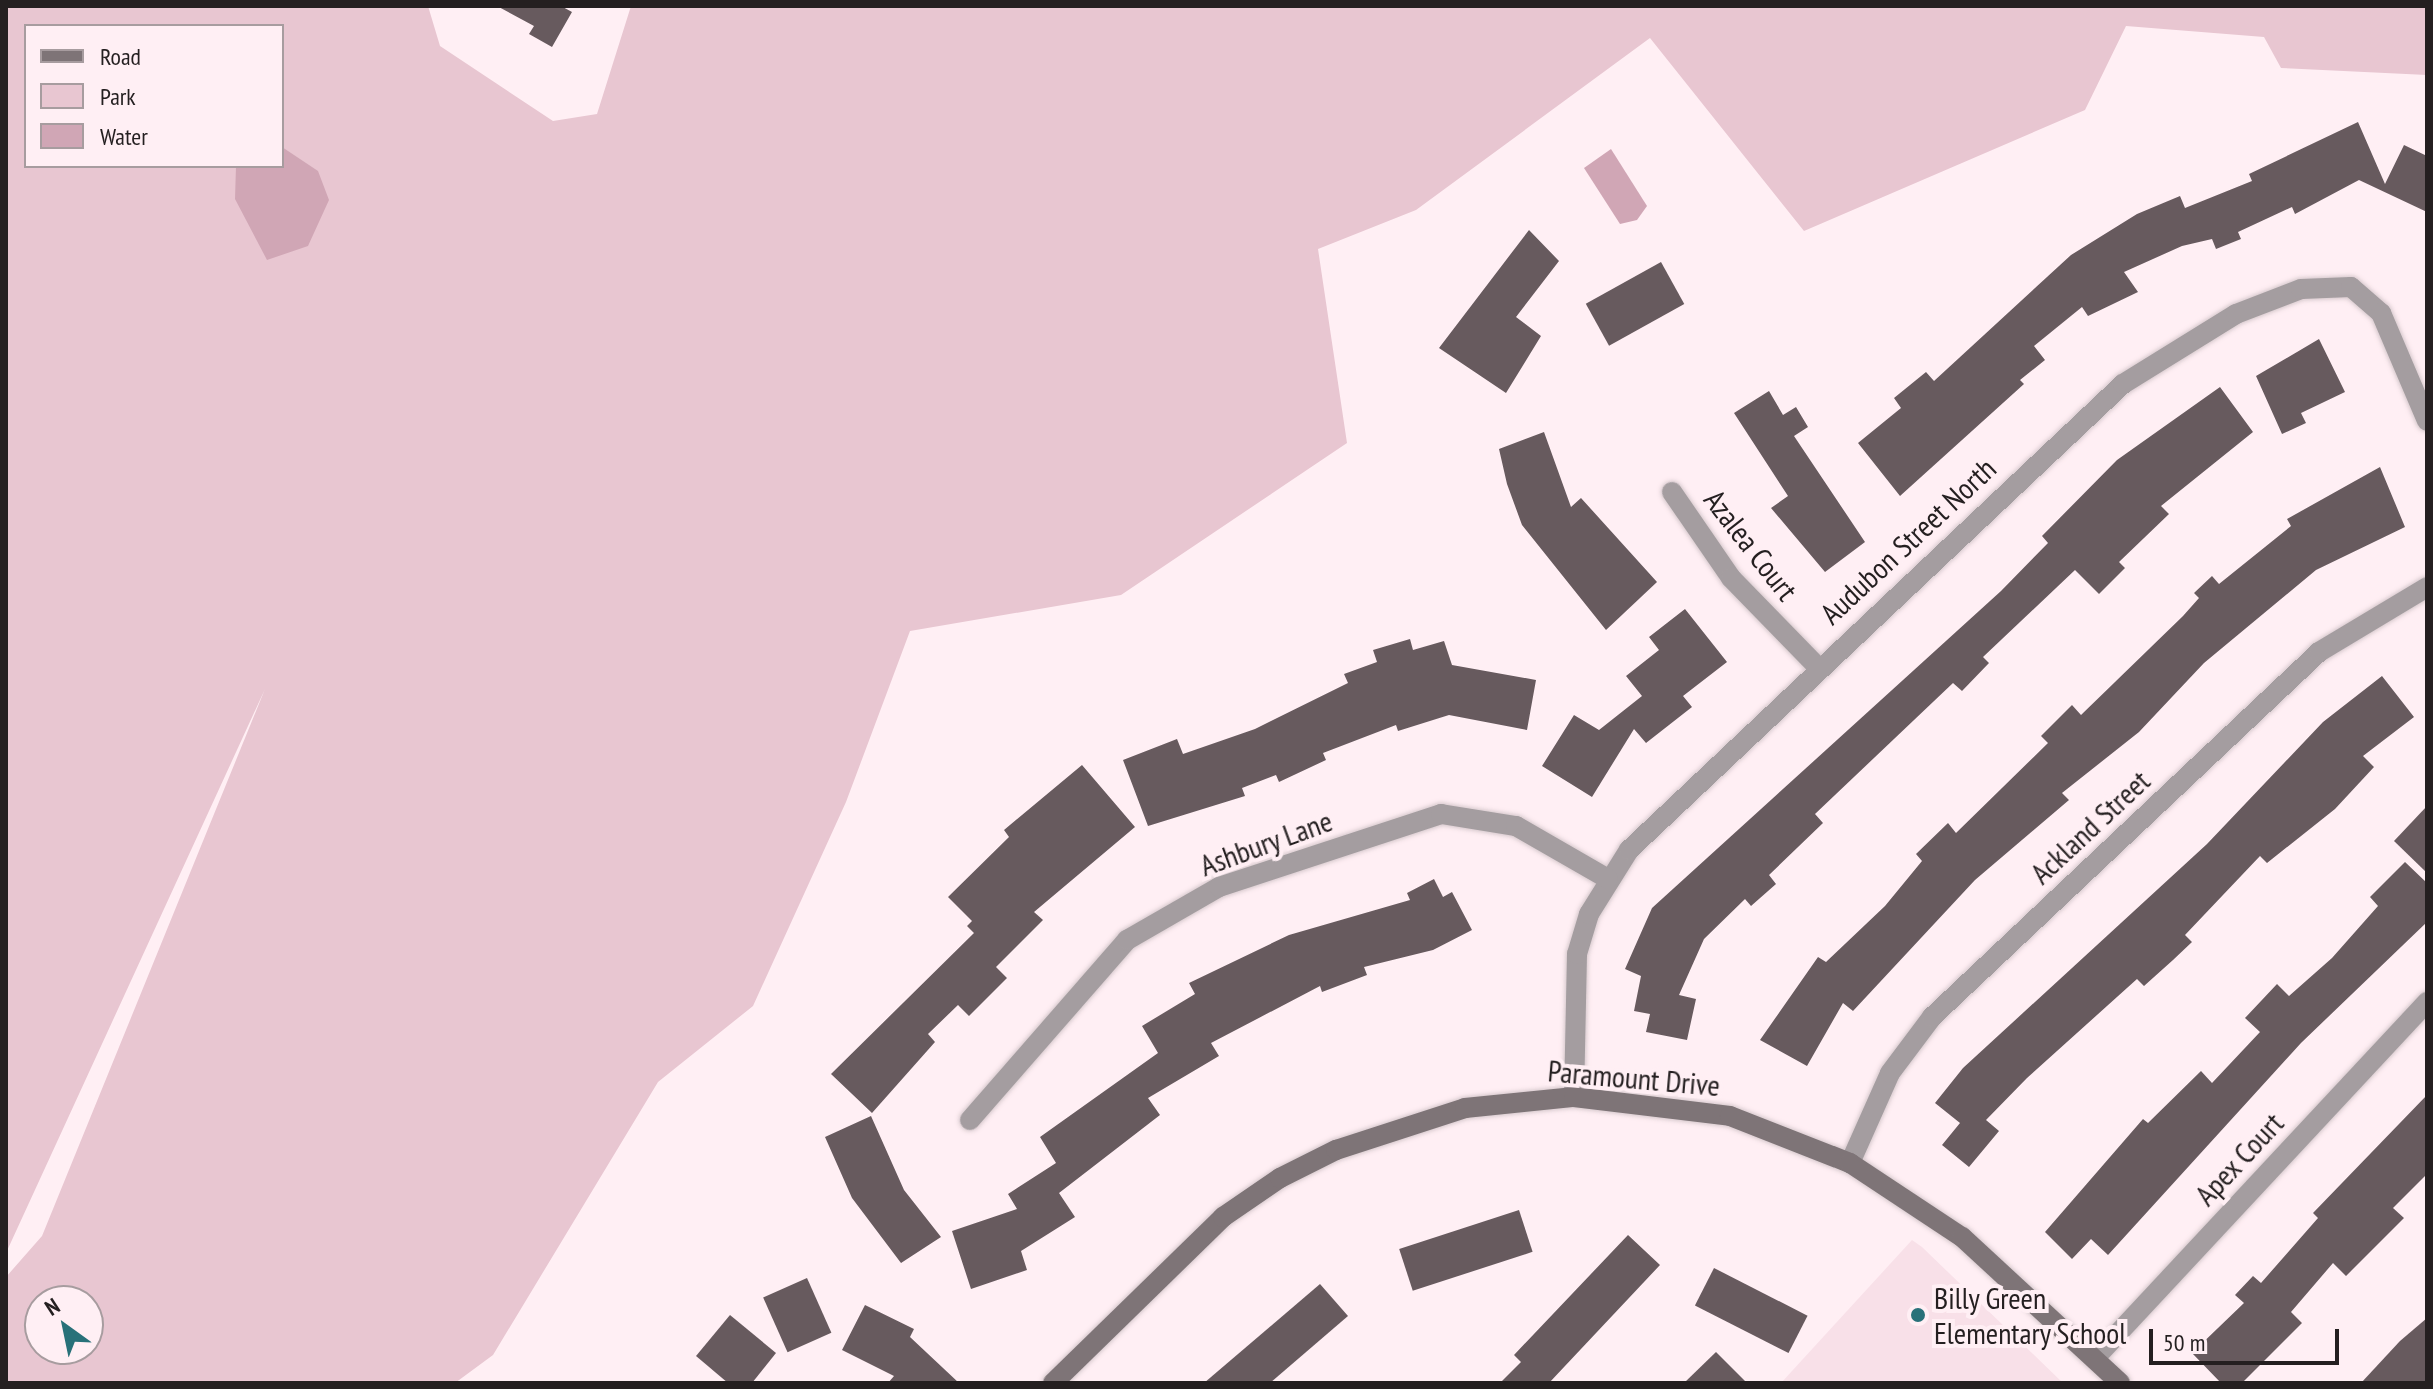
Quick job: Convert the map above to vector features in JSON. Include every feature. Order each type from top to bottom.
[{"type":"street","name":"Audubon Street North","points":[[1574,1097],[1577,954],[1608,879],[1818,667],[2123,384],[2236,314],[2301,289],[2351,287],[2381,313],[2427,421]]},
{"type":"street","name":"Azalea Court","points":[[1672,492],[1731,578],[1818,667]]},
{"type":"street","name":"Ackland Street","points":[[1850,1163],[1890,1073],[1932,1017],[2319,652],[2427,587]]},
{"type":"street","name":"Ashbury Lane","points":[[970,1120],[1127,940],[1219,887],[1441,814],[1516,826],[1608,879]]},
{"type":"street","name":"Apex Court","points":[[2095,1358],[2427,1002]]},
{"type":"street","name":"Paramount Drive","points":[[1053,1383],[1223,1217],[1280,1178],[1336,1150],[1465,1108],[1574,1097],[1730,1116],[1850,1163],[1962,1237],[2120,1383]]},
{"type":"shaded area","name":"Billy Green Elementary School","points":[[1912,1240],[1922,1247],[2063,1383],[1781,1383]]},
{"type":"green space","points":[[6,6],[428,6],[440,46],[553,121],[597,114],[631,6],[2427,6],[2427,75],[2281,68],[2264,37],[2126,26],[2085,110],[1804,231],[1650,38],[1416,210],[1318,249],[1347,443],[1121,595],[910,631],[846,802],[753,1006],[658,1082],[493,1355],[455,1383],[6,1383],[6,1277],[42,1236],[265,689],[6,1253]]},
{"type":"water","points":[[284,148],[318,171],[329,200],[308,246],[267,260],[235,199],[236,168],[284,168]]},
{"type":"water","points":[[1611,149],[1647,206],[1637,220],[1620,224],[1584,168]]},
{"type":"building","points":[[497,6],[561,6],[572,12],[552,47],[529,34],[534,26]]},
{"type":"building","points":[[2358,122],[2385,184],[2404,145],[2427,156],[2427,212],[2359,180],[2295,214],[2292,207],[2238,232],[2241,239],[2216,249],[2212,239],[2182,246],[2124,272],[2138,292],[2088,316],[2082,307],[2034,346],[2045,360],[2020,380],[2024,384],[1900,496],[1858,443],[1901,408],[1894,398],[1926,372],[1934,381],[2071,255],[2137,214],[2180,196],[2185,208],[2252,181],[2249,174]]},
{"type":"building","points":[[1529,230],[1559,261],[1516,317],[1541,336],[1506,393],[1439,348]]},
{"type":"building","points":[[1661,262],[1684,304],[1609,346],[1586,304]]},
{"type":"building","points":[[2319,339],[2345,392],[2301,413],[2306,423],[2282,434],[2256,376]]},
{"type":"building","points":[[2220,387],[2253,432],[2161,506],[2169,514],[2119,562],[2125,568],[2099,594],[2075,570],[1983,657],[1989,663],[1962,691],[1953,683],[1815,814],[1823,823],[1769,875],[1776,884],[1751,906],[1745,899],[1704,939],[1679,995],[1696,999],[1687,1040],[1646,1032],[1650,1014],[1634,1011],[1641,976],[1625,969],[1652,908],[2001,591],[2048,543],[2042,536],[2117,460]]},
{"type":"building","points":[[1769,391],[1783,415],[1796,407],[1808,427],[1794,436],[1865,542],[1825,572],[1771,508],[1788,496],[1734,413]]},
{"type":"building","points":[[1544,432],[1571,507],[1581,498],[1657,582],[1606,630],[1522,525],[1507,484],[1499,449]]},
{"type":"building","points":[[2380,467],[2405,527],[2316,570],[2204,663],[2139,732],[2062,793],[2069,800],[1975,880],[1853,1011],[1843,1003],[1807,1066],[1760,1040],[1818,957],[1826,962],[1885,906],[1922,861],[1916,854],[1948,823],[1956,833],[2048,743],[2041,736],[2072,705],[2081,715],[2183,616],[2199,598],[2194,593],[2212,576],[2219,584],[2291,526],[2287,519]]},
{"type":"building","points":[[1685,609],[1727,662],[1683,696],[1692,707],[1646,743],[1634,729],[1592,797],[1542,766],[1574,715],[1599,730],[1642,696],[1626,676],[1659,650],[1649,637]]},
{"type":"building","points":[[1410,639],[1413,650],[1444,641],[1452,665],[1536,680],[1527,730],[1449,715],[1398,731],[1396,725],[1323,753],[1326,760],[1279,782],[1276,775],[1242,788],[1245,796],[1148,826],[1123,760],[1177,739],[1183,754],[1255,729],[1348,683],[1344,674],[1377,662],[1373,650]]},
{"type":"building","points":[[2382,676],[2414,717],[2363,756],[2374,767],[2335,809],[2267,863],[2260,856],[2185,935],[2192,942],[2144,986],[2137,979],[2027,1078],[1986,1120],[1999,1131],[1969,1167],[1942,1145],[1960,1123],[1935,1103],[1963,1068],[2207,844],[2323,722]]},
{"type":"building","points":[[1082,765],[1135,827],[1034,912],[1043,920],[996,967],[1007,978],[969,1016],[958,1005],[928,1034],[935,1042],[872,1113],[831,1074],[974,933],[967,926],[972,921],[948,897],[1009,837],[1004,830]]},
{"type":"building","points":[[2427,806],[2427,873],[2394,841]]},
{"type":"building","points":[[2405,862],[2427,883],[2427,922],[2301,1043],[2108,1255],[2091,1239],[2072,1259],[2045,1232],[2143,1119],[2148,1123],[2201,1071],[2212,1083],[2260,1032],[2245,1018],[2277,984],[2289,996],[2332,958],[2378,906],[2370,897]]},
{"type":"building","points":[[1434,879],[1443,897],[1452,892],[1472,930],[1433,950],[1364,967],[1367,975],[1322,992],[1320,986],[1211,1043],[1219,1056],[1148,1098],[1160,1115],[1059,1193],[1075,1217],[1021,1251],[1027,1270],[971,1289],[952,1231],[1017,1209],[1008,1194],[1056,1163],[1040,1137],[1158,1053],[1142,1026],[1195,994],[1189,983],[1289,935],[1410,900],[1407,893]]},
{"type":"building","points":[[2427,1095],[2427,1174],[2393,1208],[2404,1218],[2346,1276],[2333,1263],[2291,1312],[2302,1323],[2242,1383],[2221,1383],[2192,1353],[2244,1303],[2235,1295],[2253,1276],[2261,1283],[2318,1218],[2313,1213]]},
{"type":"building","points":[[871,1116],[904,1190],[941,1237],[901,1263],[852,1198],[825,1137]]},
{"type":"building","points":[[1519,1210],[1533,1252],[1413,1291],[1399,1249]]},
{"type":"building","points":[[1628,1235],[1660,1265],[1549,1383],[1500,1383],[1521,1362],[1514,1355]]},
{"type":"building","points":[[1714,1268],[1808,1316],[1788,1353],[1695,1305]]},
{"type":"building","points":[[807,1278],[831,1333],[788,1352],[763,1298]]},
{"type":"building","points":[[1320,1284],[1348,1316],[1270,1383],[1204,1383]]},
{"type":"building","points":[[865,1305],[914,1329],[910,1337],[959,1383],[888,1383],[894,1376],[842,1350]]},
{"type":"building","points":[[730,1315],[776,1353],[752,1383],[728,1383],[696,1356]]},
{"type":"building","points":[[2427,1318],[2427,1383],[2361,1383],[2400,1341]]},
{"type":"building","points":[[1716,1352],[1747,1383],[1684,1383]]},
{"type":"place","name":"Billy Green Elementary School","points":[[1918,1315]]}]
